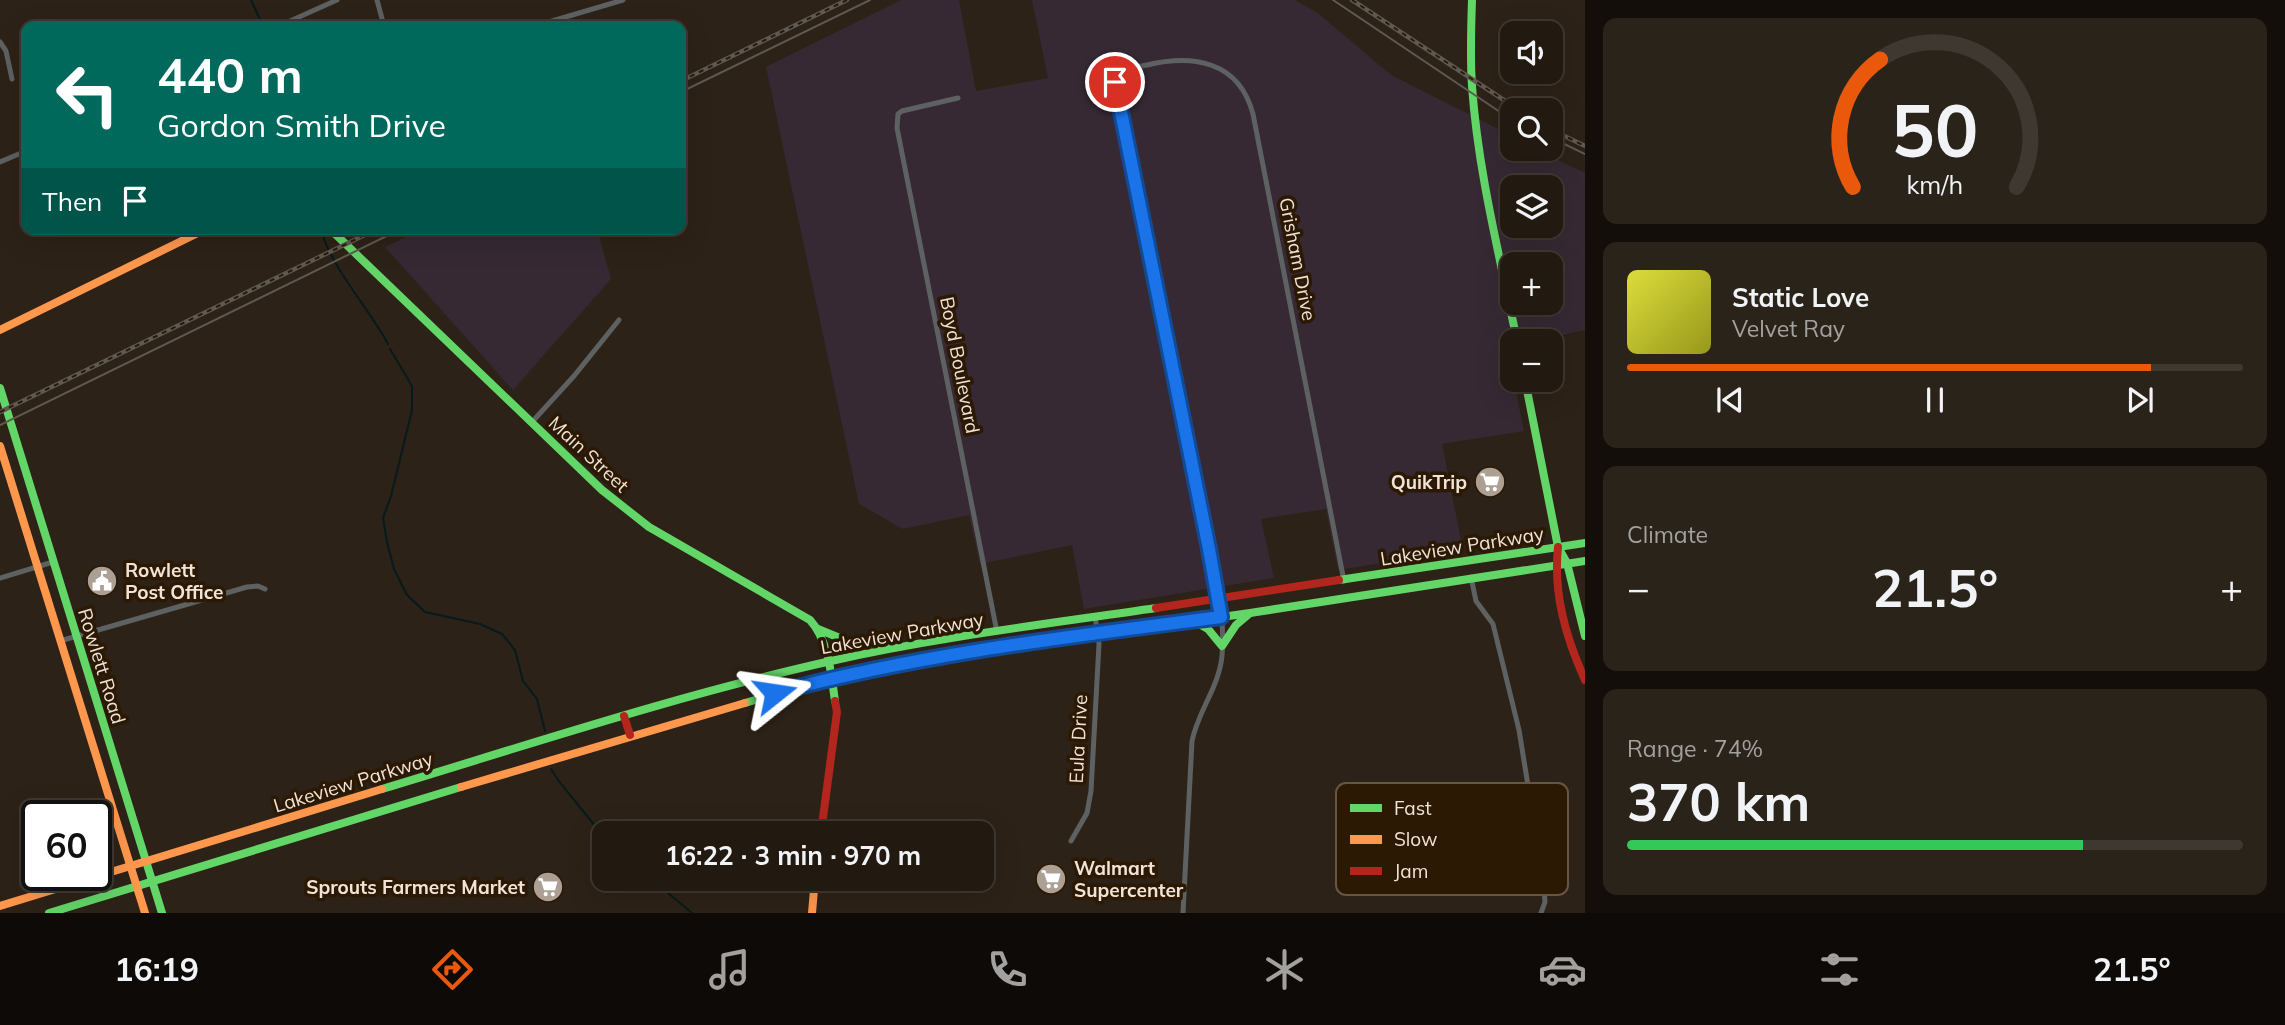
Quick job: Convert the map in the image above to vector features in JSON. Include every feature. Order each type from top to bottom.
[{"type":"main road","points":[[1472,0],[1472,93],[1475,129],[1515,329]]},
{"type":"main road","points":[[0,330],[194,235]]},
{"type":"main road","name":"Main Street","points":[[336,235],[602,490],[649,527],[781,602],[810,620],[818,629],[847,641],[900,646]]},
{"type":"main road","name":"Rowlett Road","points":[[0,388],[162,913]]},
{"type":"main road","points":[[1527,392],[1558,547],[1567,563],[1585,636]]},
{"type":"main road","name":"Rowlett Road","points":[[0,446],[145,913]]},
{"type":"main road","name":"Lakeview Parkway","points":[[0,906],[695,694],[830,661],[900,646],[1585,543]]},
{"type":"main road","points":[[1558,547],[1554,565],[1567,631],[1585,680]]},
{"type":"main road","name":"Lakeview Parkway","points":[[49,913],[630,735],[833,677],[908,662],[1585,561]]},
{"type":"main road","points":[[1344,580],[1347,597]]},
{"type":"main road","points":[[1193,621],[1208,629],[1222,646],[1236,625],[1250,613]]},
{"type":"main road","points":[[818,629],[830,661],[837,712],[823,821]]},
{"type":"main road","points":[[997,632],[1007,647]]},
{"type":"main road","points":[[995,649],[997,632]]},
{"type":"main road","points":[[624,716],[630,735]]},
{"type":"main road","points":[[462,766],[468,785]]},
{"type":"main road","points":[[324,808],[331,826]]},
{"type":"main road","points":[[812,913],[814,891]]},
{"type":"street","points":[[290,21],[337,0]]},
{"type":"street","points":[[377,0],[383,21]]},
{"type":"street","points":[[552,21],[623,0]]},
{"type":"street","points":[[0,42],[12,79]]},
{"type":"street","name":"Grisham Drive","points":[[1219,600],[1115,82],[1124,70],[1163,60],[1186,59],[1205,63],[1223,72],[1244,90],[1255,126],[1344,580]]},
{"type":"street","name":"Boyd Boulevard","points":[[958,98],[908,108],[898,114],[897,128],[997,632]]},
{"type":"street","points":[[0,162],[21,153]]},
{"type":"street","points":[[532,422],[574,376],[619,320]]},
{"type":"street","points":[[0,578],[53,562]]},
{"type":"street","points":[[1471,577],[1476,601],[1493,624],[1519,730],[1528,783]]},
{"type":"street","points":[[60,641],[247,587],[258,586],[265,589]]},
{"type":"street","points":[[1183,913],[1192,741],[1195,725],[1214,685],[1222,660],[1219,600]]},
{"type":"street","name":"Eula Drive","points":[[1071,841],[1082,823],[1090,800],[1098,634],[1095,617]]},
{"type":"street","points":[[1541,913],[1544,895]]},
{"type":"shaded area","points":[[901,0],[959,0],[976,91],[1048,78],[1032,0],[1295,0],[1318,13],[1391,75],[1500,130],[1500,161],[1560,161],[1585,173],[1585,330],[1563,335],[1563,329],[1500,329],[1500,392],[1516,392],[1524,431],[1442,444],[1463,550],[1338,570],[1326,509],[1261,519],[1274,578],[1084,609],[1072,545],[980,564],[969,515],[903,529],[859,504],[766,67]]},
{"type":"shaded area","points":[[410,235],[599,235],[611,279],[513,390],[385,247]]},
{"type":"waterway","points":[[251,0],[261,21]]},
{"type":"waterway","points":[[323,235],[333,259],[388,344]]},
{"type":"waterway","points":[[390,349],[412,386],[412,410],[383,518],[394,569],[407,595],[425,612],[480,624],[502,634],[515,650],[523,681],[537,699],[545,731]]},
{"type":"waterway","points":[[551,769],[592,822]]},
{"type":"waterway","points":[[666,891],[692,913]]},
{"type":"tram line","points":[[686,90],[870,0]]},
{"type":"tram line","points":[[1333,0],[1500,112]]},
{"type":"tram line","points":[[1563,143],[1585,154]]},
{"type":"tram line","points":[[0,425],[389,235]]},
{"type":"railway","points":[[686,79],[847,0]]},
{"type":"railway","points":[[1352,0],[1501,98]]},
{"type":"railway","points":[[1563,135],[1585,146]]},
{"type":"railway","points":[[0,412],[365,235]]},
{"type":"traffic: fast","points":[[1472,0],[1471,75],[1479,150],[1514,329]]},
{"type":"traffic: fast","points":[[336,235],[602,490],[649,527],[810,620],[825,648],[835,701]]},
{"type":"traffic: fast","points":[[0,388],[162,913]]},
{"type":"traffic: fast","points":[[1527,392],[1558,547],[1567,563],[1585,636]]},
{"type":"traffic: fast","points":[[1339,580],[1585,543]]},
{"type":"traffic: fast","points":[[745,703],[833,677],[952,655],[1250,613],[1585,561]]},
{"type":"traffic: fast","points":[[382,789],[774,674],[871,652],[952,638],[1156,608]]},
{"type":"traffic: fast","points":[[1194,621],[1208,629],[1222,646],[1236,625],[1249,614]]},
{"type":"traffic: fast","points":[[818,629],[847,641],[888,645]]},
{"type":"traffic: fast","points":[[49,913],[461,787]]},
{"type":"traffic: slow","points":[[0,330],[194,235]]},
{"type":"traffic: slow","points":[[0,446],[145,913]]},
{"type":"traffic: slow","points":[[461,787],[745,703]]},
{"type":"traffic: slow","points":[[0,906],[382,789]]},
{"type":"traffic: slow","points":[[812,913],[814,891]]},
{"type":"traffic: jam","points":[[1558,547],[1557,582],[1562,615],[1585,680]]},
{"type":"traffic: jam","points":[[1156,608],[1339,580]]},
{"type":"traffic: jam","points":[[823,821],[837,712],[835,701]]},
{"type":"traffic: jam","points":[[624,716],[630,735]]},
{"type":"place","name":"QuikTrip","points":[[1490,482]]},
{"type":"place","name":"Rowlett Post Office","points":[[102,581]]},
{"type":"place","name":"Walmart Supercenter","points":[[1051,879]]},
{"type":"place","name":"Sprouts Farmers Market","points":[[548,887]]},
{"type":"route","points":[[775,693],[833,677],[908,662],[1221,617],[1115,93],[1115,82]]}]
